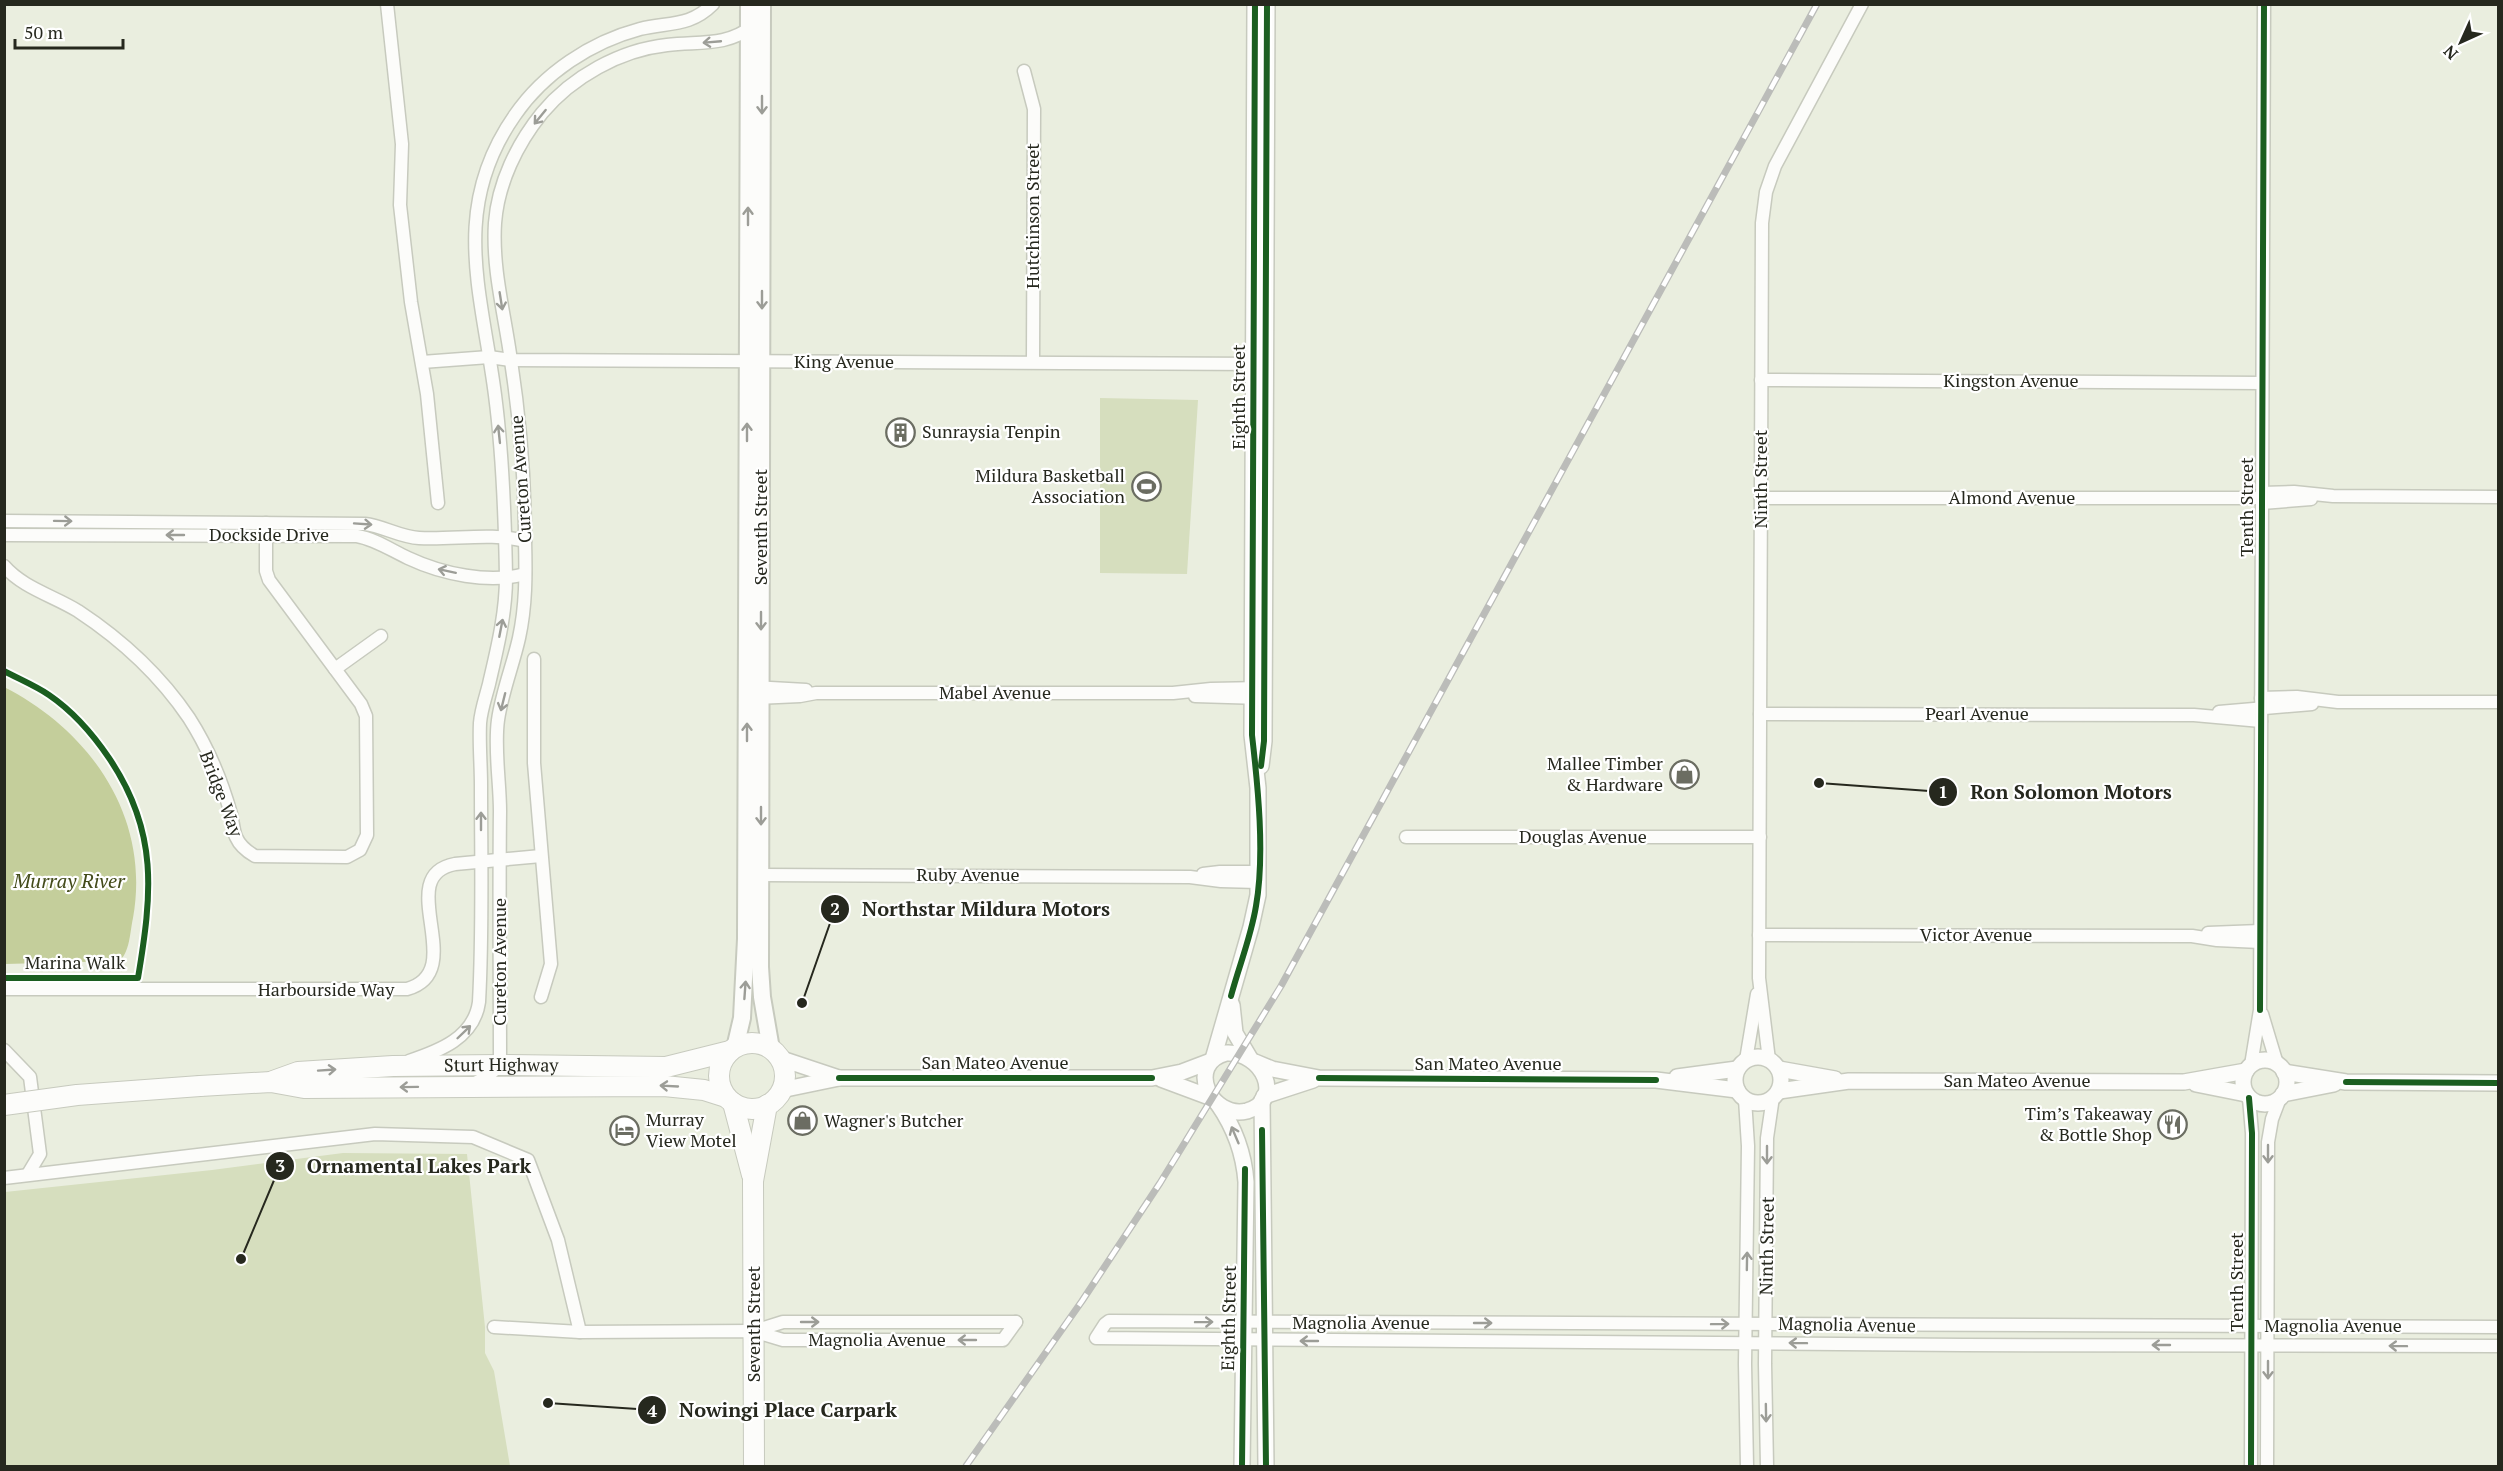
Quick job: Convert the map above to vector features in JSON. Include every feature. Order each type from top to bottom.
[{"type":"highway","points":[[755,1043],[775,1053],[785,1079],[782,1090],[767,1105],[754,1108],[729,1100],[719,1076],[722,1062],[732,1050],[755,1043]]},
{"type":"highway","name":"Sturt Highway","points":[[270,1082],[297,1072],[393,1066],[666,1067],[732,1050]]},
{"type":"highway","name":"Sturt Highway","points":[[4,1105],[77,1095],[270,1082],[304,1088],[663,1086],[698,1089],[729,1100]]},
{"type":"highway","name":"Seventh Street","points":[[729,1100],[753,1181]]},
{"type":"highway","name":"Seventh Street","points":[[754,1467],[753,1181],[767,1105]]},
{"type":"main road","name":"Seventh Street","points":[[748,4],[755,361]]},
{"type":"main road","name":"Seventh Street","points":[[763,10],[755,361],[754,875],[760,974],[775,1053]]},
{"type":"main road","name":"Seventh Street","points":[[732,1050],[742,1018],[754,875]]},
{"type":"street","points":[[387,4],[402,144],[400,205],[411,302],[422,362],[438,503]]},
{"type":"street","name":"Cureton Avenue","points":[[393,1066],[433,1052],[451,1043],[466,1031],[476,1016],[480,985],[480,721],[502,622],[506,579],[502,454],[476,283],[474,231],[477,207],[491,158],[515,114],[544,82],[580,55],[625,33],[692,20],[713,4]]},
{"type":"street","name":"Eighth Street","points":[[1255,4],[1260,364]]},
{"type":"street","name":"Eighth Street","points":[[1212,1060],[1256,910],[1258,877],[1258,788],[1264,741],[1258,693],[1260,364],[1267,4]]},
{"type":"street","name":"Ninth Street","points":[[1742,1064],[1759,978],[1762,223],[1766,192],[1774,166],[1862,4]]},
{"type":"street","name":"Tenth Street","points":[[2248,1068],[2260,1010],[2264,4]]},
{"type":"street","name":"Cureton Avenue","points":[[500,1065],[498,721],[521,626],[525,574],[524,479],[511,360],[496,271],[495,222],[501,191],[509,168],[531,128],[556,98],[578,80],[626,55],[644,49],[666,45],[720,42],[733,38],[749,29],[763,10]]},
{"type":"street","name":"Hutchinson Street","points":[[1024,72],[1034,109],[1033,362]]},
{"type":"street","name":"King Avenue","points":[[422,362],[489,357],[511,360],[1260,364]]},
{"type":"street","name":"Kingston Avenue","points":[[1761,380],[2262,382]]},
{"type":"street","name":"Almond Avenue","points":[[1761,498],[2262,498],[2294,492],[2333,496],[2499,497]]},
{"type":"street","name":"Dockside Drive","points":[[4,521],[266,529],[361,537],[426,566],[457,573],[506,579],[525,574]]},
{"type":"street","name":"Dockside Drive","points":[[4,534],[266,529],[364,524],[416,538],[504,536],[525,541]]},
{"type":"street","name":"Bridge Way","points":[[4,566],[14,577],[77,610],[157,675],[190,719],[212,764],[231,813],[236,837],[244,850],[255,856],[347,857],[360,850],[367,836],[366,716],[361,704],[269,580],[266,571],[266,529]]},
{"type":"street","points":[[335,669],[381,636]]},
{"type":"street","points":[[534,658],[534,763],[551,964],[541,998]]},
{"type":"street","name":"Mabel Avenue","points":[[754,693],[801,689],[816,693],[1173,693],[1213,698],[1258,693]]},
{"type":"street","name":"Pearl Avenue","points":[[2194,715],[2261,702],[2499,702]]},
{"type":"street","name":"Pearl Avenue","points":[[1760,714],[2194,715],[2261,721]]},
{"type":"street","name":"Douglas Avenue","points":[[1406,837],[1760,837]]},
{"type":"street","name":"Harbourside Way","points":[[4,989],[407,989],[424,982],[432,968],[434,954],[428,893],[432,877],[448,866],[541,856]]},
{"type":"street","name":"Ruby Avenue","points":[[754,875],[1190,876],[1220,872],[1258,877]]},
{"type":"street","name":"Victor Avenue","points":[[1760,935],[2192,936],[2217,940],[2260,937]]},
{"type":"street","name":"Ninth Street","points":[[1759,978],[1774,1064]]},
{"type":"street","name":"Eighth Street","points":[[1232,996],[1232,1021],[1235,1033],[1253,1061]]},
{"type":"street","name":"Tenth Street","points":[[2260,1010],[2280,1068]]},
{"type":"street","points":[[4,1050],[30,1077],[40,1154],[28,1174]]},
{"type":"street","name":"San Mateo Avenue","points":[[775,1053],[839,1078]]},
{"type":"street","points":[[1229,1053],[1253,1061],[1264,1074],[1266,1082],[1263,1098],[1252,1109],[1240,1112],[1228,1110],[1215,1101],[1205,1078],[1206,1068],[1212,1060],[1229,1053]]},
{"type":"street","points":[[1762,1057],[1774,1064],[1781,1076],[1776,1094],[1760,1103],[1741,1095],[1735,1076],[1742,1064],[1762,1057]]},
{"type":"street","name":"San Mateo Avenue","points":[[782,1090],[839,1078],[1152,1078],[1182,1072],[1212,1060]]},
{"type":"street","points":[[2346,1082],[2282,1096],[2268,1104],[2255,1102],[2248,1096],[2243,1083],[2248,1068],[2264,1060],[2280,1068],[2346,1082],[2499,1083]]},
{"type":"street","name":"San Mateo Avenue","points":[[1253,1061],[1272,1069],[1318,1078],[1656,1080],[1741,1095]]},
{"type":"street","name":"San Mateo Avenue","points":[[1656,1080],[1742,1064]]},
{"type":"street","name":"San Mateo Avenue","points":[[1774,1064],[1850,1081]]},
{"type":"street","points":[[468,1086],[484,1079],[500,1065]]},
{"type":"street","name":"San Mateo Avenue","points":[[2184,1082],[2248,1068]]},
{"type":"street","points":[[2280,1068],[2286,1087],[2282,1096]]},
{"type":"street","name":"San Mateo Avenue","points":[[1152,1078],[1188,1087],[1215,1101]]},
{"type":"street","name":"San Mateo Avenue","points":[[1263,1098],[1289,1086],[1318,1078]]},
{"type":"street","name":"San Mateo Avenue","points":[[1776,1094],[1850,1081],[2184,1082],[2248,1096]]},
{"type":"street","name":"Ninth Street","points":[[1767,1467],[1765,1342],[1767,1138],[1776,1094]]},
{"type":"street","name":"Ninth Street","points":[[1741,1095],[1748,1146],[1747,1467]]},
{"type":"street","name":"Tenth Street","points":[[2248,1096],[2252,1134],[2251,1467]]},
{"type":"street","name":"Tenth Street","points":[[2267,1467],[2268,1142],[2272,1119],[2282,1096]]},
{"type":"street","name":"Eighth Street","points":[[1263,1098],[1263,1341],[1266,1467]]},
{"type":"street","name":"Eighth Street","points":[[1215,1101],[1229,1122],[1243,1157],[1246,1206],[1242,1467]]},
{"type":"street","points":[[4,1178],[375,1134],[473,1137],[528,1160],[558,1240],[580,1332]]},
{"type":"street","points":[[1246,1206],[1264,1206]]},
{"type":"street","name":"Magnolia Avenue","points":[[494,1327],[580,1332],[753,1331],[783,1322],[1016,1322],[1003,1340],[783,1340],[753,1331]]},
{"type":"street","points":[[911,1322],[911,1340]]},
{"type":"street","name":"Magnolia Avenue","points":[[2499,1327],[1107,1322],[1096,1339],[2097,1346],[2499,1346]]},
{"type":"street","points":[[1133,1322],[1133,1340]]},
{"type":"street","points":[[1178,1340],[1179,1322]]},
{"type":"street","points":[[1331,1323],[1331,1341]]},
{"type":"street","points":[[1373,1323],[1373,1341]]},
{"type":"street","points":[[1418,1323],[1418,1341]]},
{"type":"street","points":[[1460,1341],[1461,1323]]},
{"type":"street","points":[[1505,1323],[1505,1342]]},
{"type":"street","points":[[1549,1342],[1550,1324]]},
{"type":"street","points":[[1592,1324],[1592,1342]]},
{"type":"street","points":[[1638,1324],[1639,1342]]},
{"type":"street","points":[[1683,1324],[1683,1342]]},
{"type":"street","points":[[1832,1324],[1832,1344]]},
{"type":"street","points":[[1875,1325],[1875,1344]]},
{"type":"street","points":[[1918,1345],[1919,1325]]},
{"type":"street","points":[[1963,1345],[1964,1326]]},
{"type":"street","points":[[2007,1326],[2007,1345]]},
{"type":"street","points":[[2050,1326],[2050,1345]]},
{"type":"street","points":[[2097,1326],[2097,1346]]},
{"type":"street","points":[[2137,1326],[2138,1346]]},
{"type":"street","points":[[2184,1326],[2184,1345]]},
{"type":"street","points":[[2334,1326],[2334,1345]]},
{"type":"street","points":[[2377,1326],[2377,1346]]},
{"type":"street","points":[[2422,1326],[2422,1346]]},
{"type":"street","points":[[2465,1346],[2466,1327]]},
{"type":"shaded area","name":"Mildura Basketball Association","points":[[1100,398],[1198,400],[1187,574],[1100,573]]},
{"type":"shaded area","points":[[343,1153],[467,1154],[485,1327],[485,1353],[494,1371],[510,1466],[5,1466],[5,1192],[212,1170]]},
{"type":"water","name":"Murray River","points":[[4,687],[35,705],[88,753],[108,782],[123,813],[133,846],[136,881],[129,941],[119,961],[5,964]]},
{"type":"railway","points":[[966,1466],[1082,1301],[1160,1183],[1281,986],[1817,4]]},
{"type":"cycle path","points":[[1231,996],[1254,918],[1260,865],[1258,799],[1252,735],[1255,4]]},
{"type":"cycle path","points":[[1261,766],[1264,741],[1267,4]]},
{"type":"cycle path","points":[[2260,1010],[2264,4]]},
{"type":"cycle path","name":"Marina Walk","points":[[4,671],[44,692],[67,708],[109,758],[137,812],[148,864],[146,919],[138,978],[4,978]]},
{"type":"cycle path","points":[[839,1078],[1152,1078]]},
{"type":"cycle path","points":[[1319,1078],[1656,1080]]},
{"type":"cycle path","points":[[2346,1082],[2498,1083]]},
{"type":"cycle path","points":[[2249,1098],[2252,1133],[2251,1466]]},
{"type":"cycle path","points":[[1262,1130],[1266,1466]]},
{"type":"cycle path","points":[[1242,1466],[1245,1169]]},
{"type":"place","name":"Sunraysia Tenpin","points":[[901,432]]},
{"type":"place","name":"Mildura Basketball Association","points":[[1146,486]]},
{"type":"place","name":"Mallee Timber & Hardware","points":[[1684,774]]},
{"type":"place","name":"Ron Solomon Motors","points":[[1819,783]]},
{"type":"place","name":"Northstar Mildura Motors","points":[[802,1003]]},
{"type":"place","name":"Wagner's Butcher","points":[[803,1121]]},
{"type":"place","name":"Tim’s Takeaway & Bottle Shop","points":[[2173,1124]]},
{"type":"place","name":"Murray View Motel","points":[[625,1130]]},
{"type":"place","name":"Ornamental Lakes Park","points":[[241,1259]]},
{"type":"place","name":"Nowingi Place Carpark","points":[[548,1403]]}]
